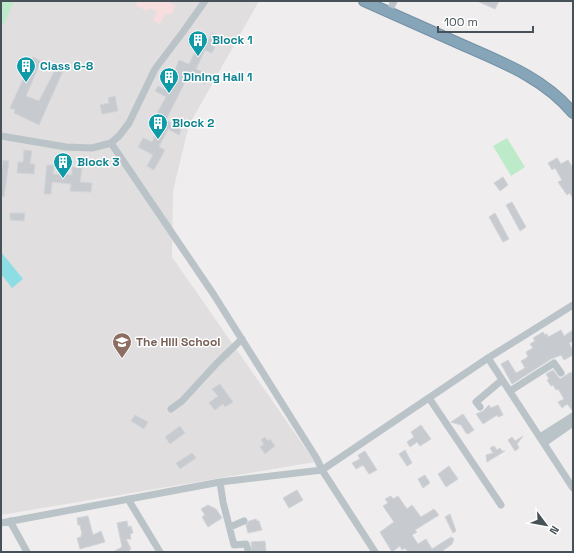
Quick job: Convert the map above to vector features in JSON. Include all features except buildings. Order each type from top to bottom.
[{"type":"highway","points":[[364,1],[534,78],[554,93],[573,113]]},
{"type":"street","points":[[1,136],[86,148],[101,147],[111,143],[119,136],[129,123],[155,69],[205,1]]},
{"type":"street","points":[[389,12],[394,1]]},
{"type":"street","points":[[111,143],[214,295],[317,458],[322,470],[375,552]]},
{"type":"street","points":[[1,523],[220,482],[322,470],[488,358],[573,305]]},
{"type":"street","points":[[171,409],[182,401],[217,363],[242,339]]},
{"type":"street","points":[[488,358],[573,488]]},
{"type":"street","points":[[510,391],[554,363],[561,373]]},
{"type":"street","points":[[480,407],[476,402],[502,380]]},
{"type":"street","points":[[429,398],[501,505]]},
{"type":"street","points":[[542,440],[573,416]]},
{"type":"street","points":[[542,440],[573,423]]},
{"type":"street","points":[[220,482],[223,502],[234,545],[246,544],[248,550]]},
{"type":"street","points":[[128,499],[160,552]]},
{"type":"street","points":[[10,521],[28,552]]},
{"type":"street","points":[[230,527],[244,522]]},
{"type":"shaded area","name":"The Hill School","points":[[1,1],[259,1],[189,125],[173,191],[172,257],[315,462],[1,515]]},
{"type":"shaded area","points":[[133,1],[167,1],[176,6],[171,15],[166,13],[160,24],[153,21],[157,12],[149,8],[147,11],[136,6],[137,3]]},
{"type":"green space","points":[[1,1],[14,1],[4,24],[1,23]]},
{"type":"green space","points":[[507,138],[525,167],[511,176],[493,146]]},
{"type":"water","points":[[1,252],[23,279],[12,288],[1,274]]},
{"type":"place","name":"Block 1","points":[[198,57]]},
{"type":"place","name":"Class 6-8","points":[[26,83]]},
{"type":"place","name":"Dining Hall 1","points":[[169,94]]},
{"type":"place","name":"Block 2","points":[[158,140]]},
{"type":"place","name":"Block 3","points":[[63,179]]},
{"type":"place","name":"The Hill School","points":[[122,359]]}]
